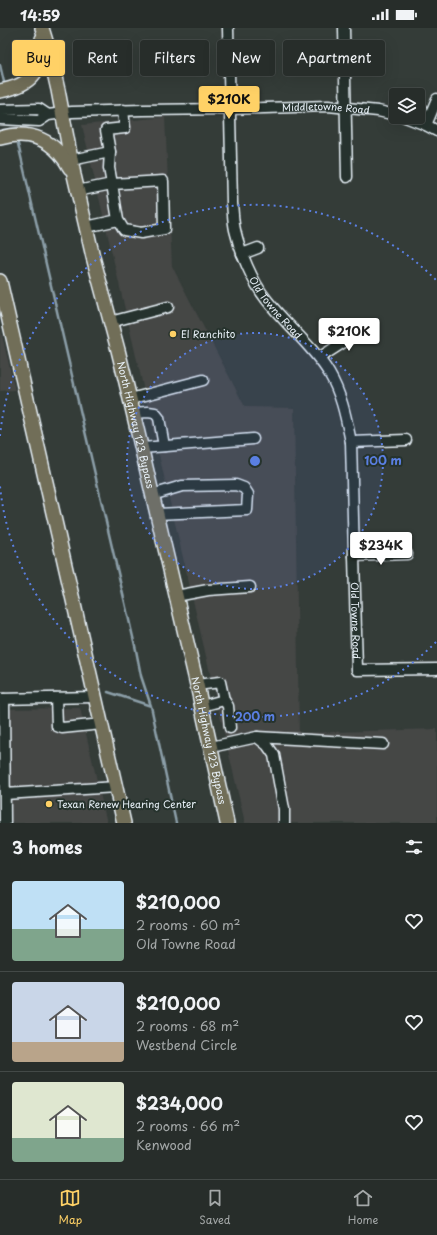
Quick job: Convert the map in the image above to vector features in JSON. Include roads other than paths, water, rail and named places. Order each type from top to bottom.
[{"type":"main road","points":[[0,91],[21,85],[30,78],[38,68],[41,61],[42,28]]},
{"type":"main road","name":"North Highway 123 Bypass","points":[[42,28],[49,51],[63,114],[74,175],[86,227],[142,448],[228,823]]},
{"type":"main road","points":[[0,138],[11,136],[29,136],[43,140],[60,153],[74,175]]},
{"type":"main road","points":[[0,281],[124,823]]},
{"type":"street","name":"Old Towne Road","points":[[228,28],[232,203],[235,230],[242,254],[251,274],[266,298],[319,358],[329,373],[339,392],[351,442],[357,670],[437,669]]},
{"type":"street","points":[[344,28],[344,107],[347,177]]},
{"type":"street","points":[[437,99],[426,125],[437,131]]},
{"type":"street","name":"Middletowne Road","points":[[48,115],[72,112],[123,110],[328,106],[389,113]]},
{"type":"street","points":[[0,110],[39,109],[48,115],[39,120],[0,120]]},
{"type":"street","points":[[78,191],[112,184],[163,181],[164,228],[141,232],[124,230],[118,220],[112,184],[109,168],[110,152],[106,130],[124,128],[123,110]]},
{"type":"street","points":[[71,160],[110,152]]},
{"type":"street","points":[[86,227],[118,220]]},
{"type":"street","points":[[242,254],[258,248]]},
{"type":"street","points":[[110,322],[168,307]]},
{"type":"street","points":[[319,358],[367,327]]},
{"type":"street","points":[[130,399],[203,380]]},
{"type":"street","points":[[133,413],[155,413],[159,418],[164,446]]},
{"type":"street","points":[[142,448],[253,439]]},
{"type":"street","points":[[351,442],[406,440]]},
{"type":"street","points":[[152,495],[182,486],[236,485],[244,488],[248,494],[247,510],[157,514]]},
{"type":"street","points":[[354,556],[407,554]]},
{"type":"street","points":[[176,596],[208,590],[250,587]]},
{"type":"street","points":[[197,685],[220,682],[224,700],[228,706],[230,728]]},
{"type":"street","points":[[5,823],[2,699],[95,697]]},
{"type":"street","points":[[56,698],[57,726],[62,728],[102,724]]},
{"type":"street","points":[[202,706],[224,700]]},
{"type":"street","points":[[257,737],[267,745],[274,755],[284,809],[284,823]]},
{"type":"street","points":[[211,747],[257,737],[383,744]]},
{"type":"street","points":[[5,794],[116,787]]},
{"type":"waterway","points":[[0,65],[4,82]]},
{"type":"waterway","points":[[18,144],[141,676],[151,706],[176,823]]},
{"type":"waterway","points":[[108,692],[151,706]]},
{"type":"place","name":"El Ranchito","points":[[173,334]]},
{"type":"place","name":"Texan Renew Hearing Center","points":[[49,804]]}]
